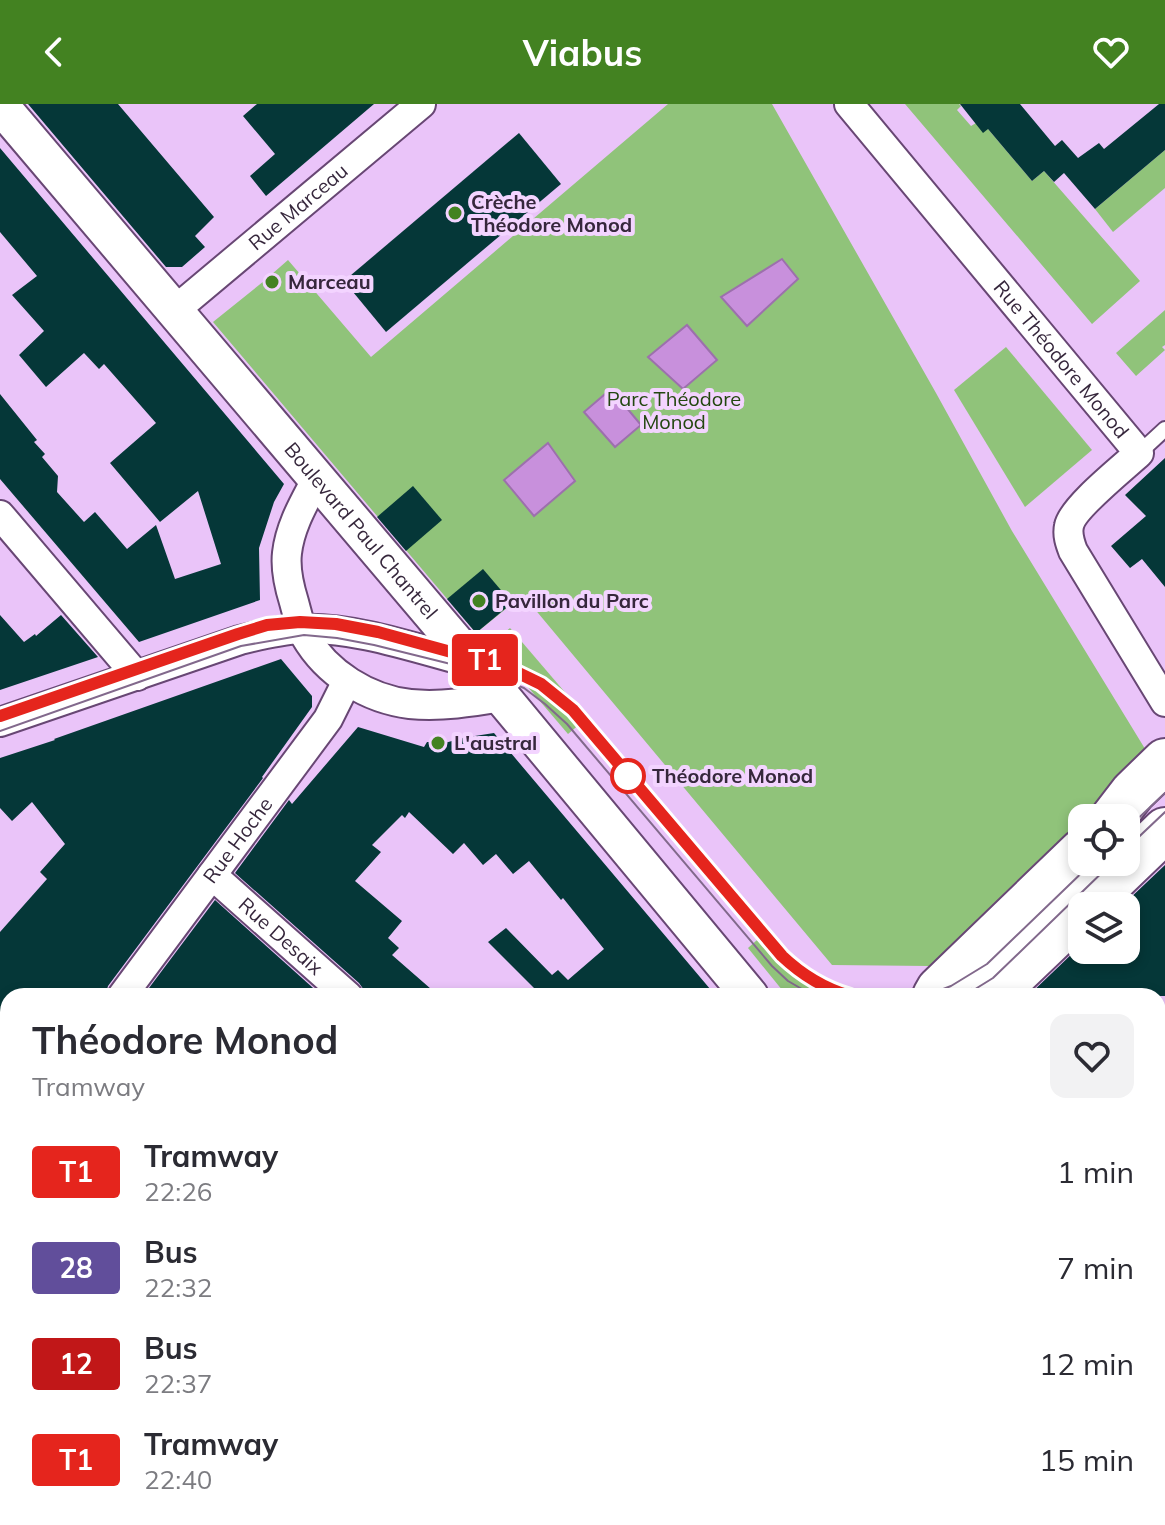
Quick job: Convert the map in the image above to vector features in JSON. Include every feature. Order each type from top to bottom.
[{"type":"main road","points":[[1124,804],[1165,761]]},
{"type":"main road","points":[[1101,892],[1165,830]]},
{"type":"main road","points":[[940,988],[1068,865]]},
{"type":"main road","points":[[1000,988],[1068,923]]},
{"type":"street","name":"Rue Marceau","points":[[174,311],[421,104]]},
{"type":"street","name":"Rue Théodore Monod","points":[[849,104],[1139,453],[1076,511],[1069,527],[1069,538],[1073,551],[1165,702]]},
{"type":"street","name":"Boulevard Paul Chantrel","points":[[0,105],[502,697],[743,988]]},
{"type":"street","points":[[316,480],[298,515],[286,555],[287,574],[304,635],[322,659],[347,681],[389,700],[412,704],[457,704],[502,697]]},
{"type":"street","points":[[0,515],[137,676]]},
{"type":"street","points":[[0,722],[270,632],[302,629],[340,631],[472,663]]},
{"type":"street","name":"Rue Hoche","points":[[128,988],[328,719],[347,681]]},
{"type":"street","name":"Rue Desaix","points":[[212,875],[339,988]]},
{"type":"lane","points":[[1139,453],[1165,429]]},
{"type":"green space","name":"Parc Théodore Monod","points":[[668,104],[772,104],[1012,531],[1150,757],[1101,804],[1068,804],[1068,835],[929,966],[832,965],[523,595],[476,633],[213,322],[264,281],[272,290],[279,284],[272,274],[288,260],[371,357]]},
{"type":"green space","points":[[905,104],[959,104],[961,106],[957,110],[971,126],[976,123],[988,129],[1032,181],[1044,171],[1140,281],[1092,324]]},
{"type":"green space","points":[[1165,150],[1165,188],[1113,232],[1095,209]]},
{"type":"green space","points":[[1165,310],[1165,345],[1162,347],[1165,350],[1136,376],[1116,353]]},
{"type":"green space","points":[[1006,347],[1092,450],[1025,507],[954,390]]},
{"type":"green space","points":[[510,628],[587,718],[568,734],[491,644]]},
{"type":"green space","points":[[767,932],[813,988],[780,988],[748,948]]},
{"type":"shaded area","points":[[782,259],[798,279],[747,326],[721,297]]},
{"type":"shaded area","points":[[687,325],[717,360],[683,389],[648,357]]},
{"type":"shaded area","points":[[611,389],[641,425],[615,447],[584,412]]},
{"type":"shaded area","points":[[548,443],[575,481],[534,516],[504,480]]},
{"type":"building","points":[[28,104],[118,104],[214,217],[195,236],[205,247],[182,267],[166,267]]},
{"type":"building","points":[[257,104],[374,104],[266,196],[250,176],[275,154],[243,116]]},
{"type":"building","points":[[960,104],[1020,104],[1055,146],[1062,140],[1078,158],[1099,143],[1104,149],[1159,104],[1165,104],[1165,150],[1095,209],[1064,173],[1054,182],[1044,171],[1032,181],[988,129],[983,133]]},
{"type":"building","points":[[519,133],[561,184],[386,332],[344,281]]},
{"type":"building","points":[[0,148],[284,484],[274,502],[259,548],[260,600],[139,642],[0,479],[0,394],[37,440],[34,442],[45,454],[42,457],[58,476],[57,492],[84,522],[95,512],[127,549],[156,525],[175,579],[221,564],[198,491],[160,522],[110,463],[156,423],[104,364],[99,369],[84,353],[46,387],[19,355],[44,331],[12,295],[37,276],[0,232]]},
{"type":"building","points":[[1165,458],[1165,587],[1142,559],[1130,568],[1111,546],[1146,516],[1125,495]]},
{"type":"building","points":[[413,486],[442,520],[406,551],[377,517]]},
{"type":"building","name":"Pavillon du Parc","points":[[483,569],[512,603],[476,633],[447,599]]},
{"type":"building","points":[[0,615],[24,642],[61,615],[98,657],[0,690]]},
{"type":"building","points":[[281,659],[312,696],[312,707],[263,778],[107,988],[0,988],[0,932],[47,879],[40,872],[65,844],[32,802],[12,821],[0,808],[0,758]]},
{"type":"building","points":[[358,727],[424,747],[427,742],[445,743],[494,733],[709,988],[534,988],[488,942],[506,928],[552,975],[558,970],[568,980],[604,949],[529,861],[513,874],[496,854],[483,865],[464,843],[453,854],[409,812],[405,818],[402,815],[372,845],[381,852],[355,881],[402,921],[388,938],[399,948],[392,955],[430,988],[363,988],[235,873],[289,800],[292,804]]},
{"type":"building","points":[[1165,865],[1165,988],[1036,988],[1068,958],[1068,964],[1140,964],[1140,892],[1137,892]]},
{"type":"building","points":[[215,900],[313,988],[149,988]]},
{"type":"tram line","points":[[0,716],[267,625],[300,622],[336,624],[378,632],[506,667],[541,684],[573,710],[782,956],[829,988]]},
{"type":"tram line","name":"T1","points":[[0,716],[267,625],[300,622],[336,624],[378,632],[506,667],[541,684],[573,710],[758,930],[796,970],[826,988]]},
{"type":"tram line","points":[[0,731],[241,646],[304,635],[374,645],[479,671],[524,688],[567,724],[772,966],[800,988]]},
{"type":"tram line","points":[[1140,817],[1165,793]]},
{"type":"tram line","points":[[1140,836],[1165,812]]},
{"type":"tram line","points":[[946,988],[987,964],[1078,876]]},
{"type":"tram line","points":[[977,988],[993,978],[1099,876]]},
{"type":"place","name":"Crèche Théodore Monod","points":[[455,213]]},
{"type":"place","name":"Marceau","points":[[272,282]]},
{"type":"place","name":"Pavillon du Parc","points":[[479,601]]},
{"type":"place","name":"L'austral","points":[[438,743]]},
{"type":"place","name":"Théodore Monod","points":[[628,776]]}]
